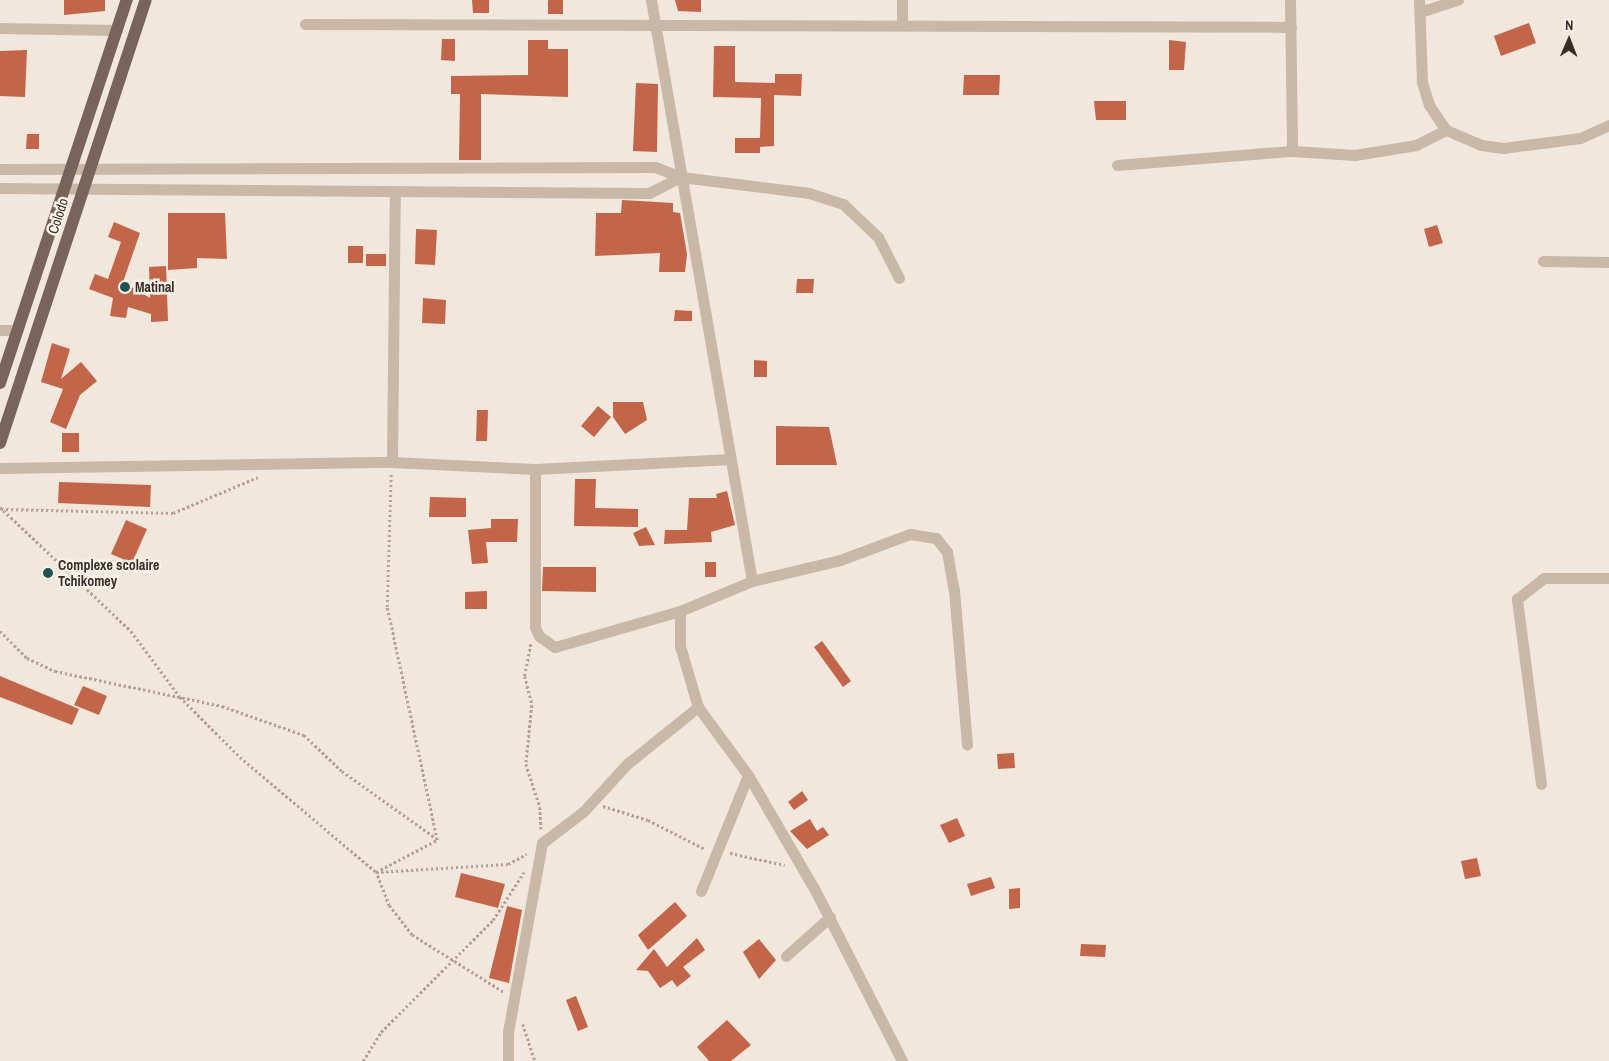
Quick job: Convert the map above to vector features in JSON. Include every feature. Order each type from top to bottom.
[{"type":"main road","name":"Colodo","points":[[0,383],[68,172],[127,0]]},
{"type":"main road","name":"Colodo","points":[[0,443],[146,0]]},
{"type":"street","points":[[651,0],[680,177],[752,581]]},
{"type":"street","points":[[902,0],[902,25]]},
{"type":"street","points":[[1290,0],[1292,152]]},
{"type":"street","points":[[1458,0],[1420,6],[1422,82],[1429,105],[1446,130],[1481,145],[1503,148],[1580,138],[1609,125]]},
{"type":"street","points":[[305,24],[1291,28]]},
{"type":"street","points":[[0,28],[117,30]]},
{"type":"street","points":[[1117,165],[1292,152],[1324,156],[1382,152],[1416,145],[1446,130]]},
{"type":"street","points":[[0,169],[90,172],[395,166],[655,167],[680,177],[809,193],[843,204],[878,237],[899,278]]},
{"type":"street","points":[[0,188],[649,193],[680,177]]},
{"type":"street","points":[[392,462],[395,192]]},
{"type":"street","points":[[1543,261],[1609,262]]},
{"type":"street","points":[[0,330],[17,330]]},
{"type":"street","points":[[0,468],[392,462],[535,469],[731,459]]},
{"type":"street","points":[[535,469],[535,627],[546,643],[566,647],[680,611],[752,581],[840,560],[910,534],[936,538],[947,552],[954,590],[967,744]]},
{"type":"street","points":[[1541,784],[1517,599],[1544,578],[1609,578]]},
{"type":"street","points":[[680,611],[680,646],[698,708],[748,775],[830,918],[902,1061]]},
{"type":"street","points":[[508,1061],[514,999],[542,842],[584,812],[627,764],[698,708]]},
{"type":"street","points":[[701,891],[748,775]]},
{"type":"street","points":[[786,956],[830,918]]},
{"type":"path","points":[[392,462],[387,607],[437,840]]},
{"type":"path","points":[[1,508],[173,513],[265,474]]},
{"type":"path","points":[[1,508],[131,631],[180,697],[290,802],[376,872],[389,906],[412,935],[451,962],[514,999],[535,1061]]},
{"type":"path","points":[[376,872],[508,864],[542,842],[540,807],[526,764],[532,705],[525,676],[535,627]]},
{"type":"path","points":[[0,631],[28,658],[55,671],[222,706],[304,735],[342,771],[437,840]]},
{"type":"path","points":[[376,872],[437,840]]},
{"type":"path","points":[[363,1061],[381,1032],[493,920],[527,866]]},
{"type":"building","points":[[64,0],[105,0],[105,11],[64,15]]},
{"type":"building","points":[[472,0],[489,0],[489,13],[473,13]]},
{"type":"building","points":[[548,0],[563,0],[563,14],[548,14]]},
{"type":"building","points":[[675,0],[701,0],[701,12],[678,11]]},
{"type":"building","points":[[1529,23],[1536,43],[1501,56],[1494,36]]},
{"type":"building","points":[[442,39],[455,39],[455,61],[441,60]]},
{"type":"building","points":[[528,40],[548,40],[548,49],[568,49],[568,97],[481,94],[481,160],[459,160],[460,94],[451,94],[451,76],[528,75]]},
{"type":"building","points":[[1169,40],[1186,42],[1184,70],[1169,70]]},
{"type":"building","points":[[714,46],[735,46],[735,82],[775,83],[775,74],[802,74],[801,96],[774,95],[774,146],[760,147],[760,153],[735,153],[735,138],[760,138],[761,98],[713,97]]},
{"type":"building","points":[[27,50],[25,97],[0,96],[0,51]]},
{"type":"building","points":[[964,75],[1000,75],[999,95],[963,95]]},
{"type":"building","points":[[636,83],[658,84],[657,152],[633,151]]},
{"type":"building","points":[[1094,101],[1126,101],[1126,120],[1096,120]]},
{"type":"building","points":[[27,134],[39,134],[39,149],[26,149]]},
{"type":"building","points":[[622,200],[673,203],[673,212],[680,213],[687,254],[685,272],[659,272],[660,253],[595,256],[596,213],[621,213]]},
{"type":"building","points":[[168,213],[225,213],[227,259],[197,258],[197,268],[168,270]]},
{"type":"building","points":[[114,222],[140,233],[123,282],[150,298],[149,267],[166,266],[168,321],[151,322],[151,314],[128,307],[126,318],[110,316],[113,298],[89,289],[95,274],[108,279],[121,242],[108,237]]},
{"type":"building","points":[[1437,225],[1443,243],[1429,247],[1424,229]]},
{"type":"building","points":[[416,229],[437,230],[435,265],[415,264]]},
{"type":"building","points":[[348,246],[363,246],[363,263],[348,263]]},
{"type":"building","points":[[366,254],[386,254],[386,266],[366,266]]},
{"type":"building","points":[[797,279],[814,279],[813,293],[796,293]]},
{"type":"building","points":[[423,298],[446,300],[445,324],[422,323]]},
{"type":"building","points":[[675,310],[692,311],[692,321],[674,321]]},
{"type":"building","points":[[52,343],[70,349],[61,379],[81,362],[97,381],[80,395],[66,429],[50,422],[63,389],[41,382]]},
{"type":"building","points":[[754,360],[767,361],[767,377],[754,377]]},
{"type":"building","points":[[613,402],[643,402],[647,420],[625,434],[613,417]]},
{"type":"building","points":[[598,406],[611,417],[594,437],[581,426]]},
{"type":"building","points":[[477,410],[488,410],[487,441],[476,441]]},
{"type":"building","points":[[776,426],[829,427],[837,465],[776,465]]},
{"type":"building","points":[[62,433],[79,433],[79,452],[62,452]]},
{"type":"building","points":[[575,479],[596,479],[595,508],[638,509],[638,527],[574,526]]},
{"type":"building","points":[[59,482],[151,485],[150,507],[58,503]]},
{"type":"building","points":[[727,491],[735,525],[711,532],[712,542],[664,544],[665,530],[687,530],[689,498],[717,498],[716,494]]},
{"type":"building","points":[[430,497],[466,498],[466,517],[429,517]]},
{"type":"building","points":[[491,519],[518,519],[517,542],[486,542],[488,563],[472,564],[468,530],[491,528]]},
{"type":"building","points":[[126,520],[147,529],[132,563],[111,554]]},
{"type":"building","points":[[646,527],[655,545],[639,546],[633,533]]},
{"type":"building","points":[[705,562],[716,562],[716,577],[705,577]]},
{"type":"building","points":[[543,567],[596,567],[596,592],[542,591]]},
{"type":"building","points":[[487,591],[487,609],[465,609],[465,592]]},
{"type":"building","points":[[822,641],[851,681],[843,687],[814,647]]},
{"type":"building","points":[[0,676],[79,709],[72,725],[0,697]]},
{"type":"building","points":[[83,686],[107,696],[99,715],[74,705]]},
{"type":"building","points":[[1014,753],[1015,768],[998,769],[997,754]]},
{"type":"building","points":[[802,791],[808,800],[794,810],[788,802]]},
{"type":"building","points":[[957,818],[965,836],[949,843],[940,825]]},
{"type":"building","points":[[810,819],[817,831],[823,827],[829,835],[807,849],[790,831]]},
{"type":"building","points":[[1477,858],[1481,876],[1465,879],[1461,861]]},
{"type":"building","points":[[461,873],[505,884],[498,908],[455,897]]},
{"type":"building","points":[[991,877],[995,888],[971,896],[967,884]]},
{"type":"building","points":[[1020,888],[1020,908],[1009,909],[1009,889]]},
{"type":"building","points":[[675,902],[687,916],[648,950],[638,935]]},
{"type":"building","points":[[507,906],[522,910],[509,983],[489,978]]},
{"type":"building","points":[[697,938],[705,950],[683,967],[691,976],[677,987],[672,980],[660,988],[648,971],[636,970],[654,949],[667,967]]},
{"type":"building","points":[[759,939],[776,960],[759,979],[743,952]]},
{"type":"building","points":[[1081,944],[1106,945],[1105,957],[1080,956]]},
{"type":"building","points":[[576,996],[588,1027],[578,1031],[566,1000]]},
{"type":"building","points":[[727,1020],[751,1045],[731,1061],[709,1061],[697,1047]]},
{"type":"place","name":"Matinal","points":[[125,287]]},
{"type":"place","name":"Complexe scolaire Tchikomey","points":[[48,573]]}]
